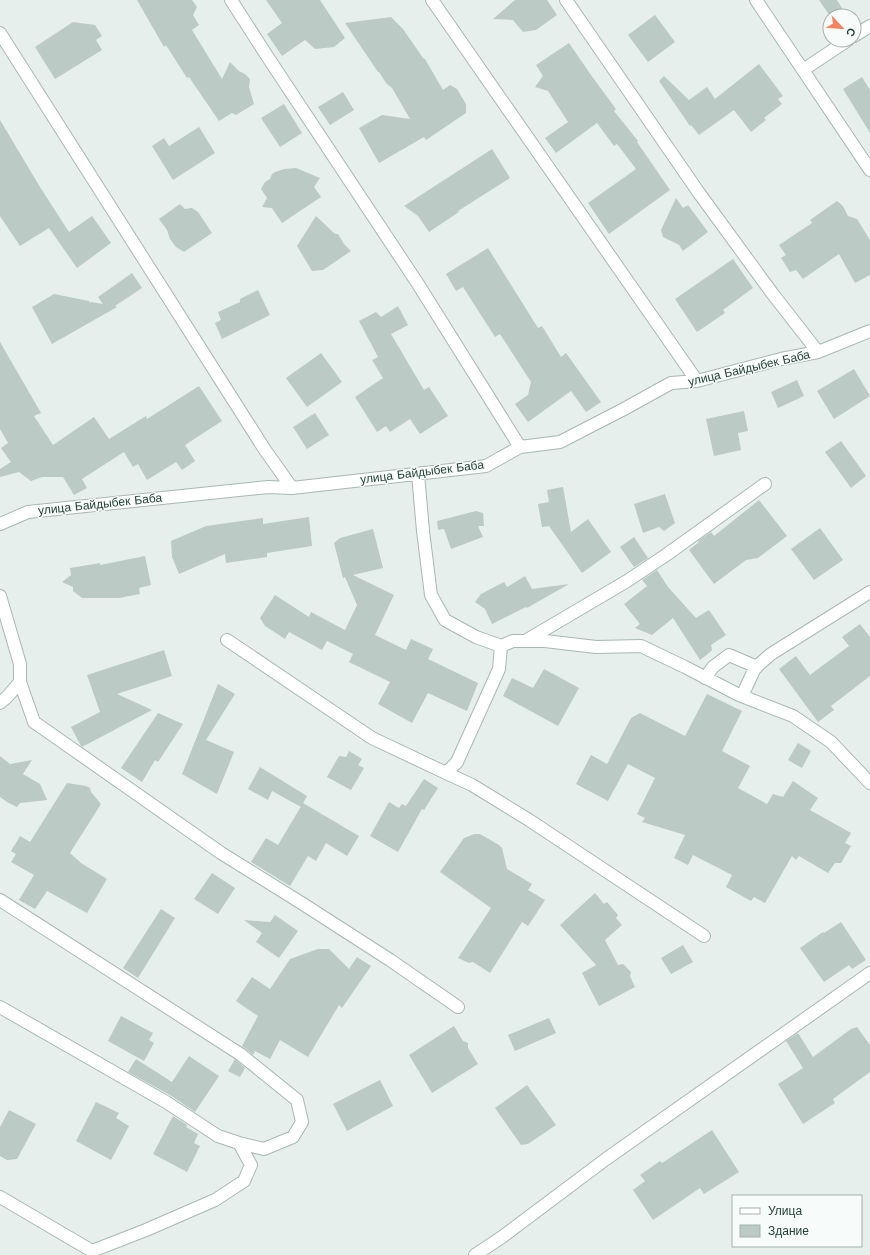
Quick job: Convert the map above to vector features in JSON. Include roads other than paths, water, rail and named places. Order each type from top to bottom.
[{"type":"street","points":[[231,0],[418,284],[520,447]]},
{"type":"street","points":[[432,0],[697,381]]},
{"type":"street","points":[[566,0],[699,193],[818,352]]},
{"type":"street","points":[[756,0],[870,170]]},
{"type":"street","points":[[0,33],[256,437],[292,488]]},
{"type":"street","points":[[803,70],[836,48]]},
{"type":"street","name":"улица Байдыбек Баба","points":[[0,524],[28,512],[268,487],[292,488],[486,466],[520,447],[560,442],[671,383],[697,381],[782,359],[818,352],[870,330]]},
{"type":"street","points":[[418,474],[431,595],[445,620],[476,637],[501,646],[513,640],[545,641],[596,647],[641,646],[742,696],[793,716],[831,742],[870,783]]},
{"type":"street","points":[[526,640],[627,581],[765,484]]},
{"type":"street","points":[[742,696],[755,668],[771,654],[870,592]]},
{"type":"street","points":[[0,596],[20,664],[20,682],[34,722],[221,853],[390,960],[458,1007]]},
{"type":"street","points":[[227,640],[372,738],[472,785],[529,820],[704,936]]},
{"type":"street","points":[[446,773],[457,762],[499,669],[501,646]]},
{"type":"street","points":[[705,678],[713,667],[729,655],[757,667]]},
{"type":"street","points":[[0,703],[20,682]]},
{"type":"street","points":[[0,900],[240,1054],[297,1100],[302,1122],[293,1137],[264,1149],[238,1143],[218,1136],[166,1102],[0,1007]]},
{"type":"street","points":[[475,1255],[502,1237],[606,1159],[870,973]]},
{"type":"street","points":[[0,1197],[92,1253],[215,1200],[244,1182],[251,1165],[238,1143]]}]
